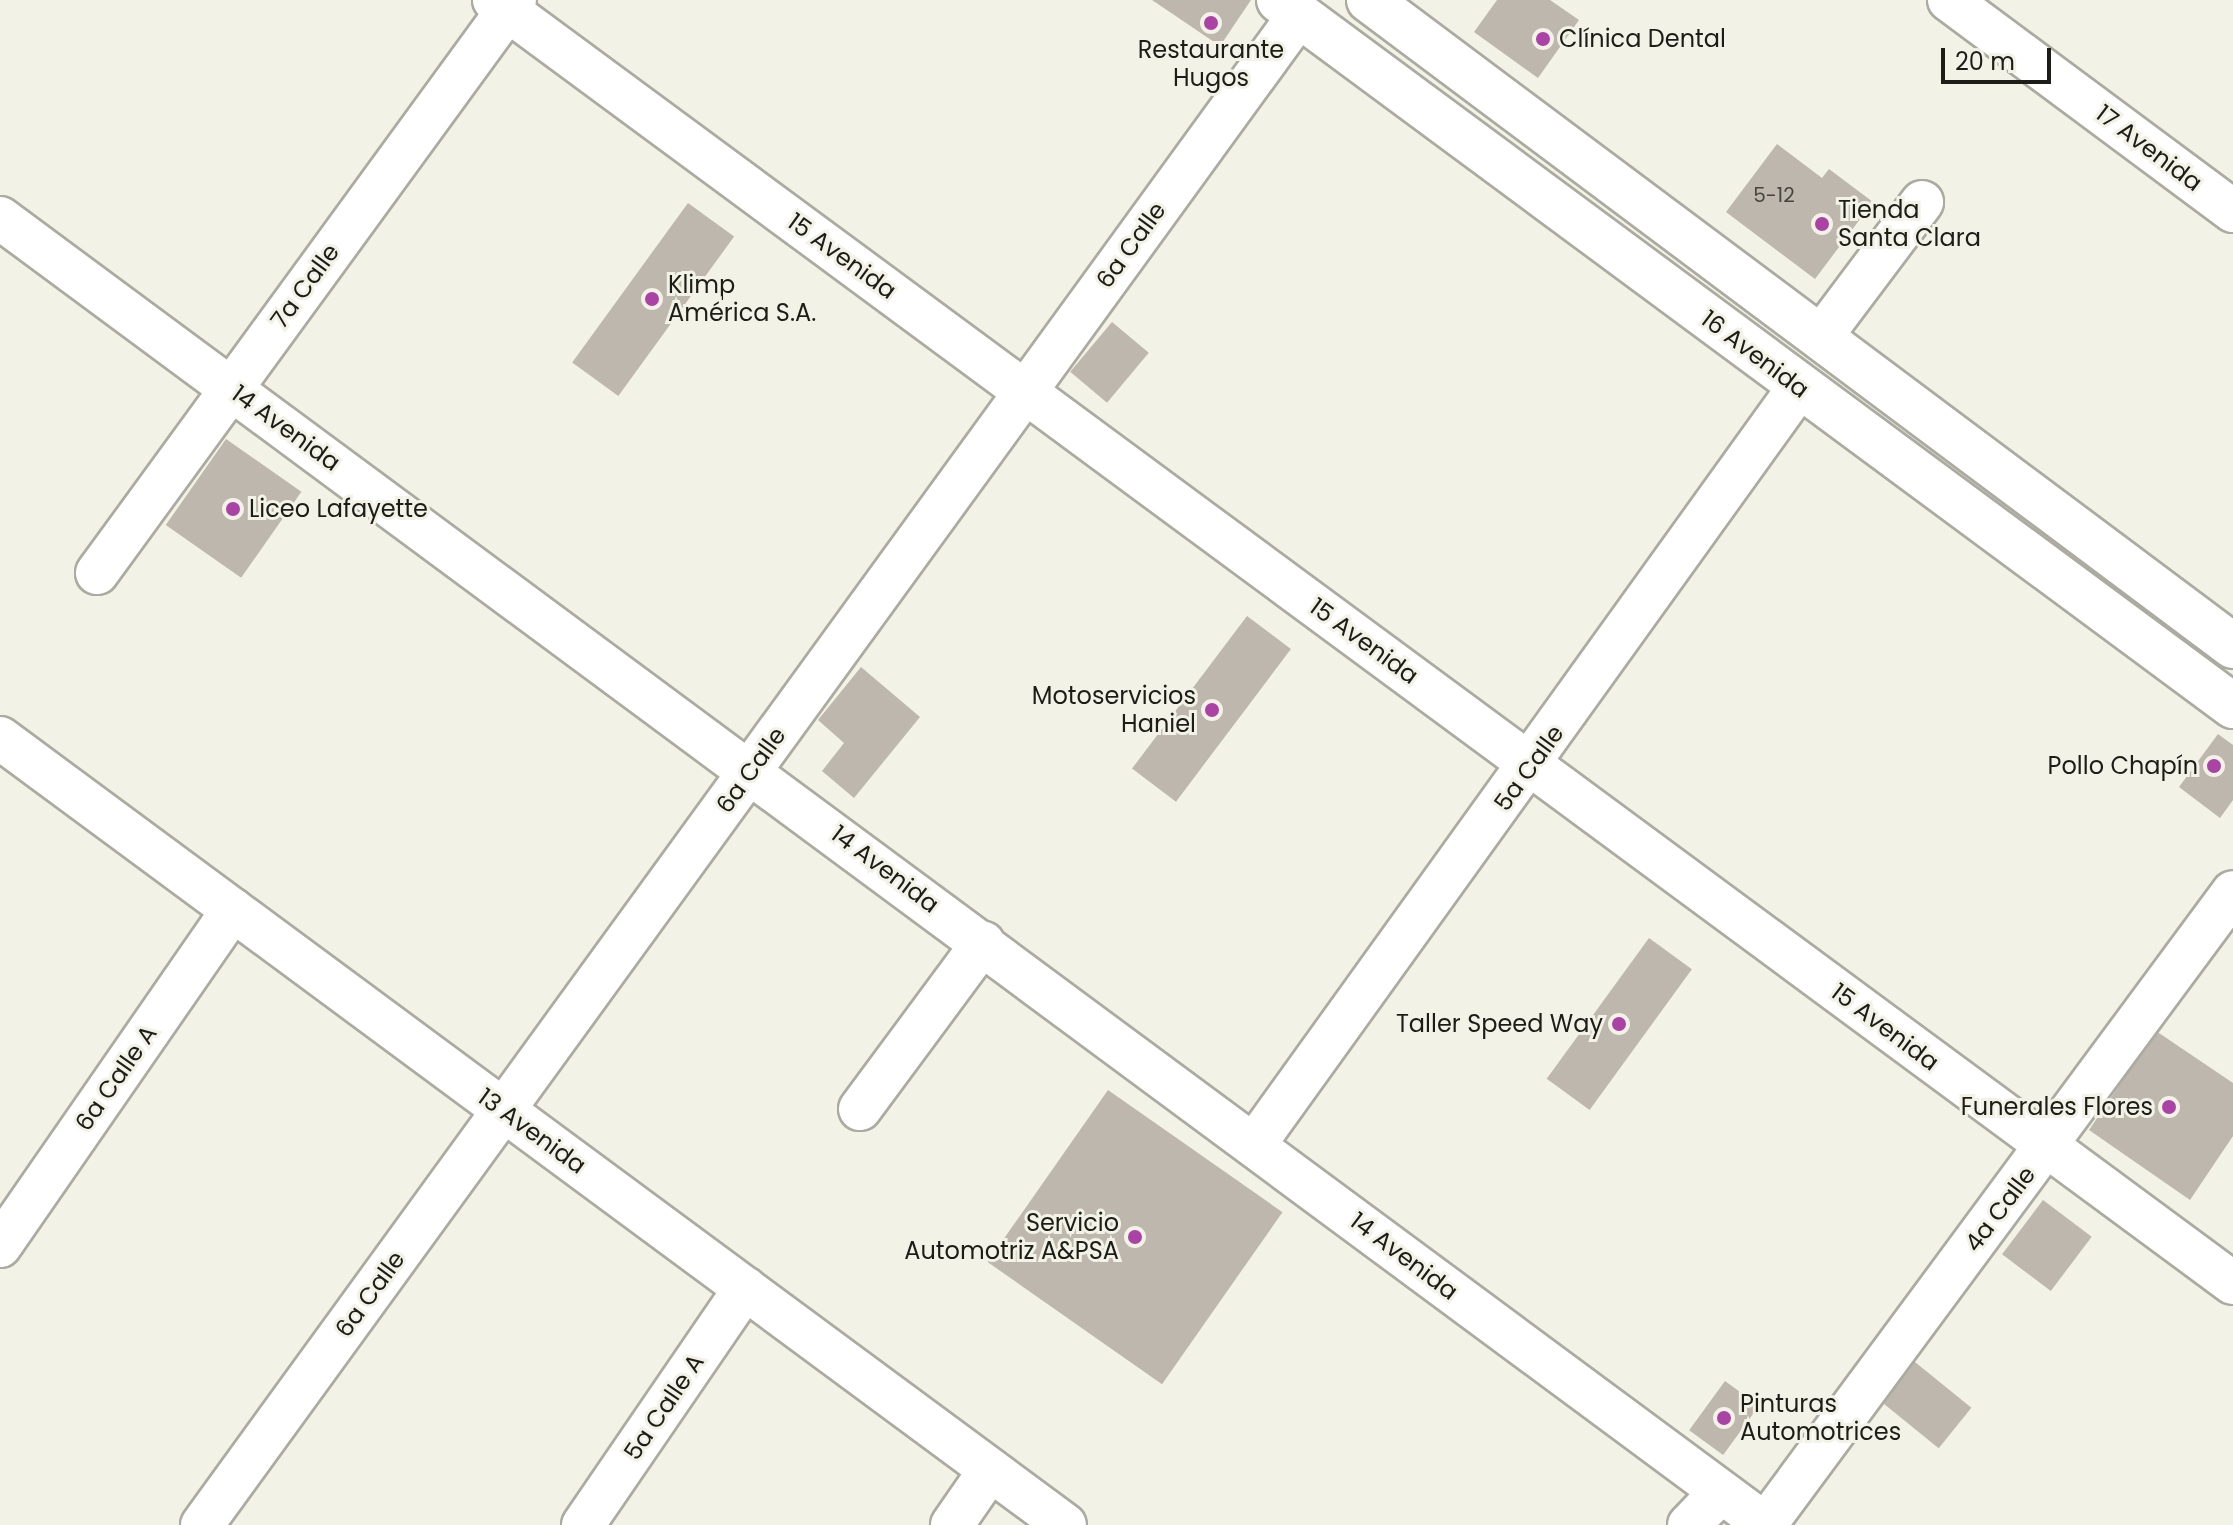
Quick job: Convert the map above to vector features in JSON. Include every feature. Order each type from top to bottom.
[{"type":"main road","points":[[1369,0],[2233,646]]},
{"type":"main road","name":"16 Avenida","points":[[1289,7],[2233,706]]},
{"type":"street","name":"17 Avenida","points":[[1949,0],[2233,211]]},
{"type":"street","name":"7a Calle","points":[[97,573],[506,3]]},
{"type":"street","name":"15 Avenida","points":[[506,3],[2233,1283]]},
{"type":"street","name":"6a Calle","points":[[202,1525],[1026,391],[1289,7]]},
{"type":"street","points":[[1820,338],[1922,202]]},
{"type":"street","name":"14 Avenida","points":[[0,218],[751,769],[1765,1525]]},
{"type":"street","name":"5a Calle","points":[[1254,1145],[1532,764],[1799,387]]},
{"type":"street","name":"13 Avenida","points":[[0,738],[1065,1525]]},
{"type":"street","name":"4a Calle","points":[[1765,1525],[2233,892]]},
{"type":"street","name":"6a Calle A","points":[[0,1246],[233,910]]},
{"type":"street","points":[[860,1109],[983,943]]},
{"type":"street","name":"5a Calle A","points":[[583,1525],[745,1288]]},
{"type":"street","points":[[952,1525],[990,1470]]},
{"type":"street","points":[[1689,1525],[1721,1492]]},
{"type":"building","name":"Restaurante Hugos","points":[[1152,0],[1251,0],[1220,46]]},
{"type":"building","points":[[1497,0],[1550,0],[1579,20],[1538,78],[1474,32]]},
{"type":"building","points":[[1777,144],[1822,178],[1829,169],[1873,202],[1815,279],[1726,212]]},
{"type":"building","name":"Klimp América S.A.","points":[[688,203],[734,237],[618,396],[572,362]]},
{"type":"building","points":[[1112,322],[1149,353],[1107,403],[1070,372]]},
{"type":"building","name":"Liceo Lafayette","points":[[226,439],[301,492],[241,578],[166,525]]},
{"type":"building","name":"Motoservicios Haniel","points":[[1247,616],[1291,649],[1176,802],[1132,769]]},
{"type":"building","points":[[861,667],[920,717],[854,798],[822,771],[844,743],[818,720]]},
{"type":"building","name":"Pollo Chapín","points":[[2218,734],[2233,745],[2233,800],[2220,818],[2179,787]]},
{"type":"building","name":"Taller Speed Way","points":[[1649,938],[1692,969],[1590,1110],[1547,1079]]},
{"type":"building","name":"Funerales Flores","points":[[2156,1031],[2233,1083],[2233,1136],[2190,1200],[2089,1130]]},
{"type":"building","name":"Servicio Automotriz A&PSA","points":[[1108,1090],[1282,1212],[1162,1384],[988,1262]]},
{"type":"building","points":[[2043,1200],[2092,1237],[2051,1291],[2002,1254]]},
{"type":"building","points":[[1910,1358],[1971,1408],[1939,1448],[1877,1398]]},
{"type":"building","name":"Pinturas Automotrices","points":[[1725,1381],[1759,1406],[1723,1455],[1689,1430]]},
{"type":"place","name":"Restaurante Hugos","points":[[1211,23]]},
{"type":"place","name":"Clínica Dental","points":[[1543,39]]},
{"type":"place","name":"Tienda Santa Clara","points":[[1822,224]]},
{"type":"place","name":"Klimp América S.A.","points":[[652,299]]},
{"type":"place","name":"Liceo Lafayette","points":[[233,509]]},
{"type":"place","name":"Motoservicios Haniel","points":[[1212,710]]},
{"type":"place","name":"Pollo Chapín","points":[[2214,766]]},
{"type":"place","name":"Taller Speed Way","points":[[1619,1024]]},
{"type":"place","name":"Funerales Flores","points":[[2169,1107]]},
{"type":"place","name":"Servicio Automotriz A&PSA","points":[[1135,1237]]},
{"type":"place","name":"Pinturas Automotrices","points":[[1724,1418]]}]
